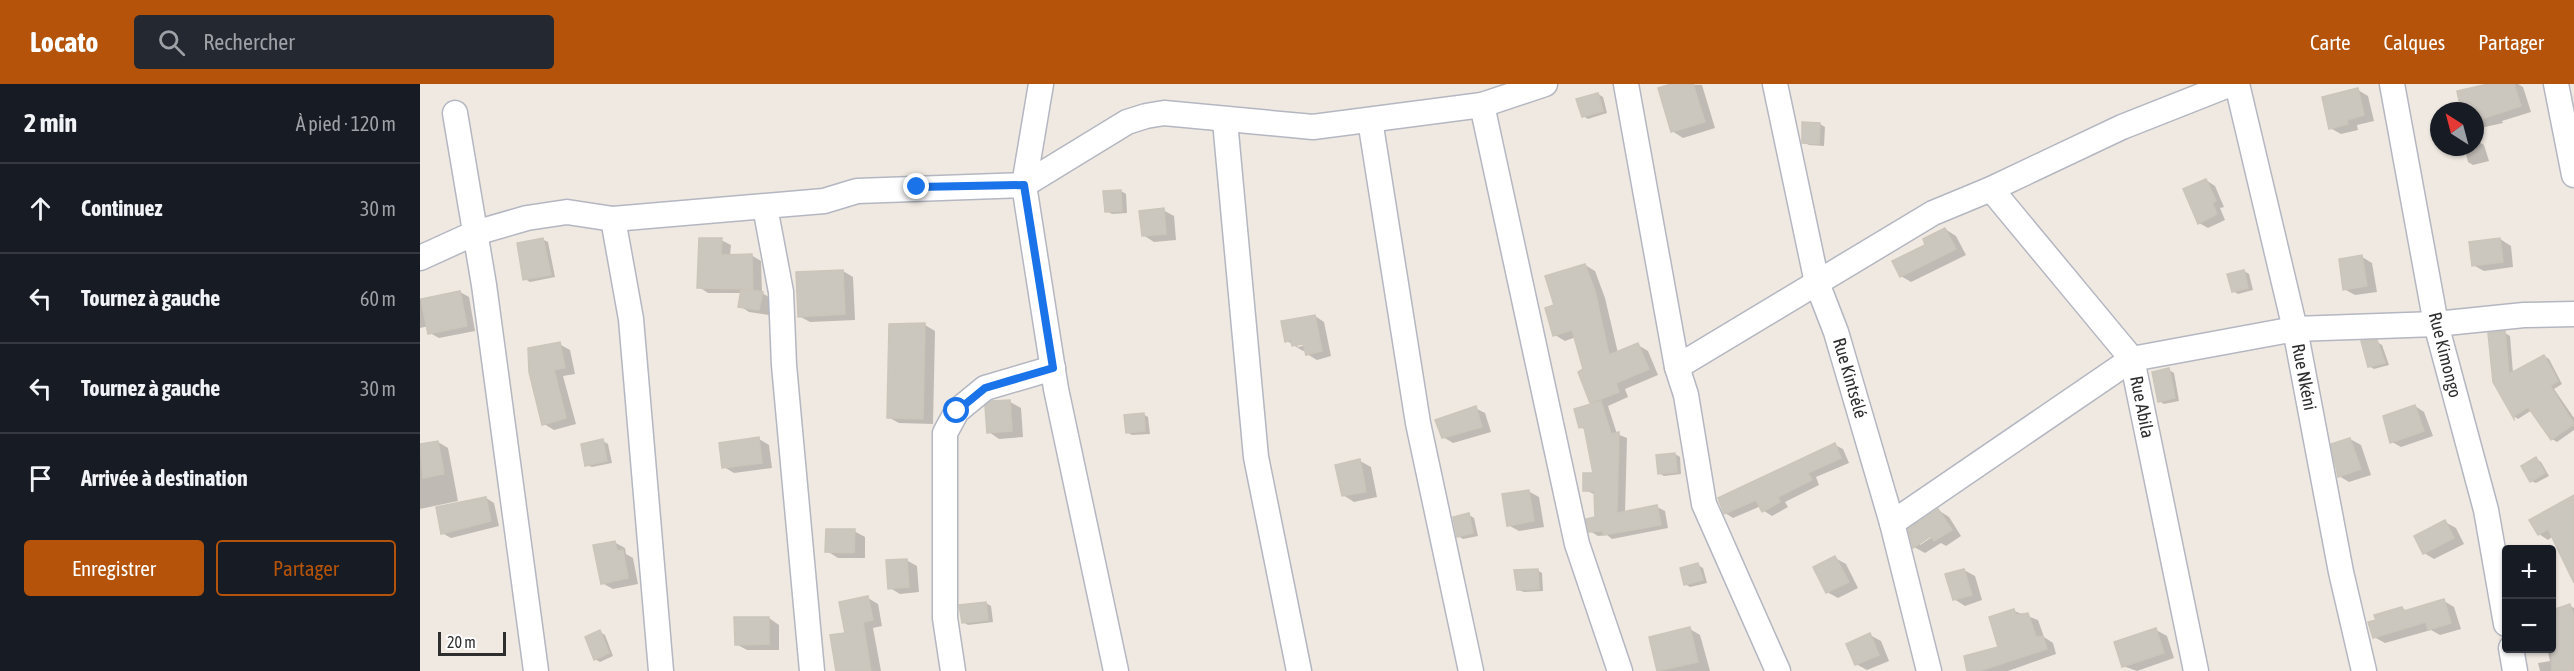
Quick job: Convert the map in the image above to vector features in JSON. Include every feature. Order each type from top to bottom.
[{"type":"street","points":[[1041,84],[1024,185],[1053,368],[1116,671]]},
{"type":"street","points":[[420,258],[475,233],[527,218],[567,212],[613,219],[824,201],[856,191],[1024,185],[1127,122],[1164,113],[1225,121],[1313,128],[1482,105],[1545,84]]},
{"type":"street","points":[[1626,84],[1677,367],[1686,394],[1704,504],[1778,671]]},
{"type":"street","name":"Rue Kintsélé","points":[[1775,84],[1817,283],[1836,332],[1892,524],[1929,671]]},
{"type":"street","points":[[1677,367],[1933,213],[1991,189],[2122,127],[2230,84]]},
{"type":"street","name":"Rue Nkéni","points":[[2236,84],[2295,329],[2341,572],[2364,671]]},
{"type":"street","name":"Rue Kimongo","points":[[2392,84],[2436,324],[2486,510],[2502,601]]},
{"type":"street","points":[[2556,84],[2574,175]]},
{"type":"street","points":[[1482,105],[1576,544],[1620,671]]},
{"type":"street","points":[[455,113],[475,233],[536,671]]},
{"type":"street","points":[[1370,120],[1418,423],[1471,671]]},
{"type":"street","points":[[1225,121],[1256,457],[1299,671]]},
{"type":"street","name":"Rue Abila","points":[[1991,189],[2133,359],[2196,671]]},
{"type":"street","points":[[765,207],[781,292],[784,365],[812,671]]},
{"type":"street","points":[[613,219],[631,319],[661,671]]},
{"type":"street","points":[[1892,524],[2133,359],[2295,329],[2436,324],[2524,315],[2574,314]]},
{"type":"street","points":[[953,671],[945,618],[945,433],[957,411],[985,388],[1053,368]]},
{"type":"street","points":[[2512,653],[2515,671]]},
{"type":"building","points":[[1671,84],[1693,84],[1705,122],[1671,132],[1658,88]]},
{"type":"building","points":[[2488,84],[2514,84],[2521,106],[2484,118],[2484,102],[2459,102],[2457,91]]},
{"type":"building","points":[[2358,88],[2364,115],[2347,120],[2348,124],[2329,129],[2322,97]]},
{"type":"building","points":[[1598,93],[1603,111],[1582,117],[1576,99]]},
{"type":"building","points":[[1802,122],[1820,123],[1819,144],[1802,143]]},
{"type":"building","points":[[2206,179],[2216,201],[2212,203],[2217,214],[2198,224],[2183,189]]},
{"type":"building","points":[[1121,190],[1122,211],[1105,212],[1103,191]]},
{"type":"building","points":[[1164,208],[1166,234],[1142,236],[1139,211]]},
{"type":"building","points":[[1945,228],[1956,249],[1900,277],[1892,261],[1925,245],[1923,239]]},
{"type":"building","points":[[543,238],[551,275],[523,280],[517,243]]},
{"type":"building","points":[[699,238],[722,238],[721,255],[752,254],[753,289],[742,289],[763,292],[759,310],[738,307],[741,289],[697,288]]},
{"type":"building","points":[[2500,238],[2503,262],[2472,266],[2469,242]]},
{"type":"building","points":[[2362,255],[2367,286],[2343,290],[2339,259]]},
{"type":"building","points":[[1585,264],[1595,291],[1609,355],[1638,343],[1649,369],[1616,383],[1619,392],[1590,403],[1578,372],[1583,369],[1572,330],[1553,336],[1545,308],[1554,305],[1545,276]]},
{"type":"building","points":[[843,270],[845,314],[798,317],[796,272]]},
{"type":"building","points":[[2244,270],[2248,288],[2232,292],[2227,274]]},
{"type":"building","points":[[460,291],[467,326],[428,334],[421,299]]},
{"type":"building","points":[[1315,315],[1322,351],[1306,355],[1303,344],[1292,346],[1291,340],[1285,342],[1281,321]]},
{"type":"building","points":[[925,323],[923,419],[887,418],[889,324]]},
{"type":"building","points":[[2505,331],[2509,374],[2544,355],[2558,381],[2550,386],[2574,424],[2551,440],[2528,407],[2514,416],[2514,419],[2493,382],[2488,333]]},
{"type":"building","points":[[2377,340],[2385,363],[2368,367],[2361,341]]},
{"type":"building","points":[[560,342],[565,368],[554,370],[566,418],[542,425],[529,372],[528,348]]},
{"type":"building","points":[[2169,368],[2175,398],[2158,402],[2152,372]]},
{"type":"building","points":[[1010,400],[1012,431],[987,433],[985,406],[991,401]]},
{"type":"building","points":[[1601,401],[1611,434],[1619,432],[1617,513],[1657,505],[1661,525],[1603,535],[1603,531],[1589,532],[1586,519],[1595,517],[1594,491],[1583,491],[1583,473],[1593,473],[1584,427],[1579,428],[1574,409]]},
{"type":"building","points":[[2415,405],[2424,431],[2390,443],[2383,416]]},
{"type":"building","points":[[1476,406],[1482,427],[1442,438],[1435,420]]},
{"type":"building","points":[[1144,413],[1145,431],[1126,433],[1124,415]]},
{"type":"building","points":[[759,437],[762,463],[722,468],[719,443]]},
{"type":"building","points":[[2350,438],[2361,469],[2338,477],[2331,444]]},
{"type":"building","points":[[603,439],[607,461],[585,466],[581,444]]},
{"type":"building","points":[[438,441],[444,474],[423,478],[420,444]]},
{"type":"building","points":[[1835,443],[1841,458],[1808,473],[1812,480],[1778,497],[1780,502],[1762,512],[1756,500],[1724,514],[1718,498]]},
{"type":"building","points":[[1675,453],[1677,472],[1658,474],[1656,455]]},
{"type":"building","points":[[2536,457],[2545,473],[2530,482],[2521,466]]},
{"type":"building","points":[[1360,459],[1366,492],[1342,496],[1335,465]]},
{"type":"building","points":[[1529,490],[1534,521],[1507,526],[1502,494]]},
{"type":"building","points":[[2574,495],[2574,583],[2548,529],[2538,535],[2529,520]]},
{"type":"building","points":[[486,497],[491,521],[441,534],[436,507]]},
{"type":"building","points":[[1938,509],[1952,530],[1934,541],[1931,536],[1913,548],[1908,529]]},
{"type":"building","points":[[1469,513],[1473,533],[1457,537],[1453,517]]},
{"type":"building","points":[[2445,520],[2454,538],[2423,554],[2414,536]]},
{"type":"building","points":[[826,529],[855,529],[854,553],[825,552]]},
{"type":"building","points":[[615,541],[617,551],[623,550],[628,578],[601,584],[593,545]]},
{"type":"building","points":[[1835,556],[1849,582],[1826,593],[1813,567]]},
{"type":"building","points":[[907,559],[909,587],[888,589],[886,560]]},
{"type":"building","points":[[1698,563],[1703,580],[1684,585],[1680,568]]},
{"type":"building","points":[[1538,569],[1539,589],[1517,590],[1514,570]]},
{"type":"building","points":[[1964,569],[1972,595],[1953,600],[1945,574]]},
{"type":"building","points":[[868,596],[873,620],[863,622],[871,671],[836,671],[830,635],[845,633],[839,602]]},
{"type":"building","points":[[2444,599],[2451,623],[2428,630],[2426,622],[2373,638],[2368,622],[2376,620],[2374,615],[2402,607],[2404,611]]},
{"type":"building","points":[[986,602],[988,620],[962,623],[959,605]]},
{"type":"building","points":[[2570,604],[2574,618],[2574,671],[2552,671],[2552,653],[2556,653],[2556,609]]},
{"type":"building","points":[[2014,609],[2016,615],[2028,613],[2036,637],[2043,636],[2047,649],[1979,671],[1967,671],[1964,656],[1998,647],[1989,617]]},
{"type":"building","points":[[734,617],[769,617],[769,644],[735,645]]},
{"type":"building","points":[[1690,627],[1698,662],[1657,671],[1649,637]]},
{"type":"building","points":[[2156,628],[2164,653],[2122,667],[2114,642]]},
{"type":"building","points":[[600,630],[609,653],[594,660],[585,637]]},
{"type":"building","points":[[1870,633],[1879,655],[1855,665],[1846,644]]},
{"type":"route","points":[[917,187],[1024,185],[1053,368],[985,388],[957,411]]}]
